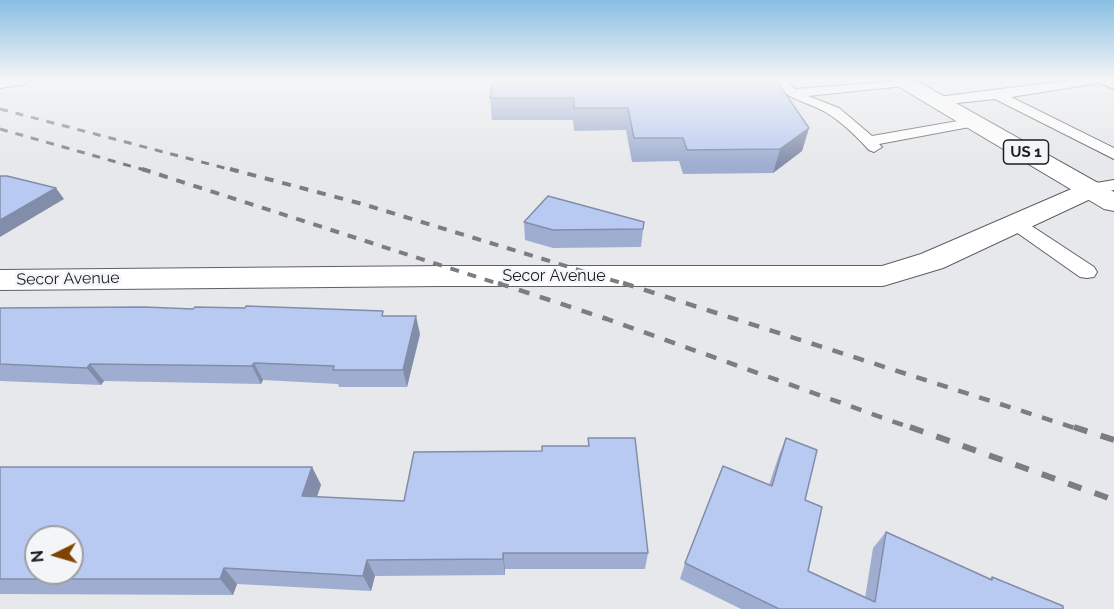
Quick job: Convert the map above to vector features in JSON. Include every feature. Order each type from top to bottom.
[{"type":"street","name":"US 1","points":[[951,108],[1106,192]]},
{"type":"street","name":"Secor Avenue","points":[[0,280],[398,274],[533,277],[883,276],[932,261],[1015,223],[1106,192]]},
{"type":"lane","points":[[829,108],[871,144],[975,122]]},
{"type":"lane","points":[[1024,108],[1114,154]]},
{"type":"lane","points":[[1015,223],[1087,272]]},
{"type":"building","points":[[628,108],[796,108],[809,128],[780,149],[687,150],[683,138],[634,138]]},
{"type":"building","points":[[0,176],[7,176],[56,188],[0,220]]},
{"type":"building","points":[[548,196],[644,222],[643,229],[553,230],[524,222]]},
{"type":"building","points":[[246,306],[383,311],[382,316],[416,316],[403,370],[333,370],[334,366],[254,363],[252,366],[90,364],[87,368],[0,364],[0,308],[193,309],[195,307],[245,308]]},
{"type":"building","points":[[588,438],[635,438],[648,553],[503,553],[503,559],[367,560],[363,576],[224,568],[220,579],[84,579],[84,525],[24,525],[24,579],[0,579],[0,467],[312,467],[302,496],[404,501],[414,452],[542,451],[542,446],[589,446]]},
{"type":"building","points":[[786,438],[817,450],[805,500],[822,507],[808,571],[875,602],[886,532],[992,580],[992,577],[1063,606],[1063,609],[779,609],[685,563],[723,466],[772,486]]},
{"type":"railway","points":[[0,109],[236,171]]},
{"type":"railway","points":[[0,129],[148,171]]},
{"type":"railway","points":[[142,169],[502,285]]},
{"type":"railway","points":[[230,169],[366,205],[628,285]]},
{"type":"railway","points":[[498,283],[607,319],[914,429]]},
{"type":"railway","points":[[623,283],[1078,429]]},
{"type":"railway","points":[[910,427],[1114,500]]},
{"type":"railway","points":[[1074,427],[1114,440]]}]
